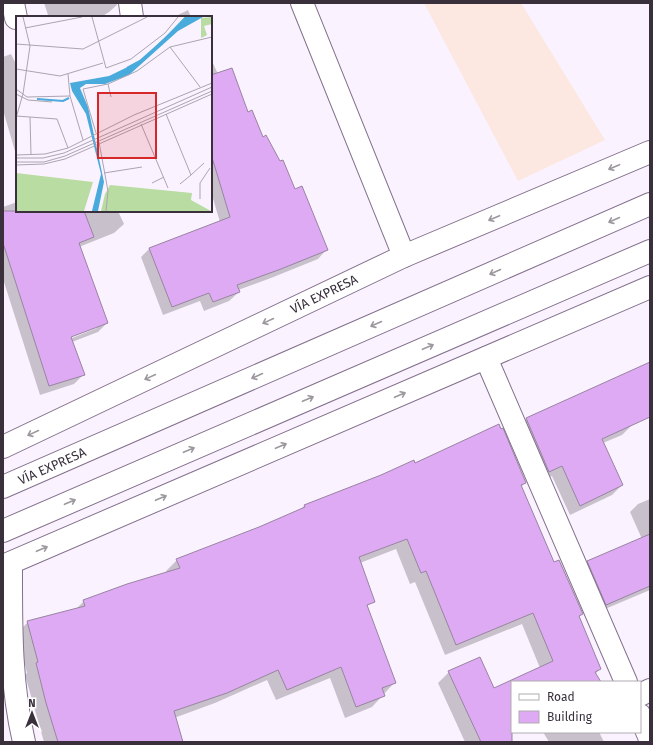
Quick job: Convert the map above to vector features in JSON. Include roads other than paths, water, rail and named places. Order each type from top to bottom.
[{"type":"main road","points":[[130,3],[132,16]]},
{"type":"main road","points":[[302,3],[404,256]]},
{"type":"main road","name":"VÍA EXPRESA","points":[[3,447],[404,256],[650,152]]},
{"type":"main road","name":"VÍA EXPRESA","points":[[3,487],[650,204]]},
{"type":"main road","points":[[6,530],[650,251]]},
{"type":"main road","points":[[24,742],[18,717],[11,647],[7,564],[650,287]]},
{"type":"main road","points":[[486,358],[626,681]]},
{"type":"main road","points":[[641,694],[650,690]]},
{"type":"main road","points":[[641,717],[650,739]]}]
